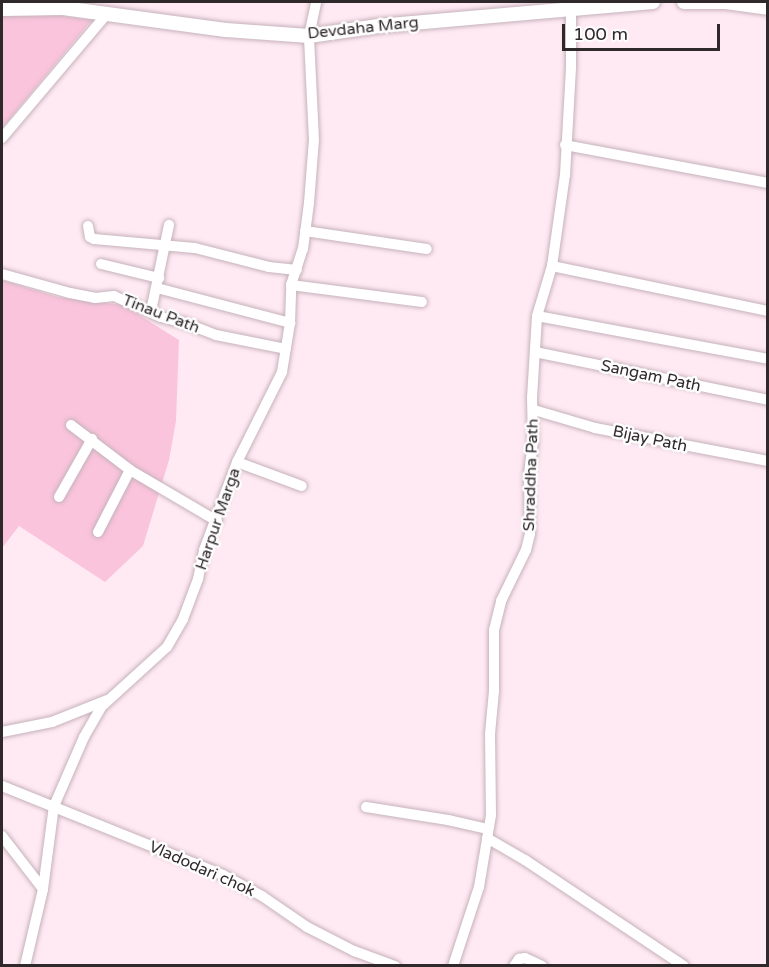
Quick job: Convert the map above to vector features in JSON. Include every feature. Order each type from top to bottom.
[{"type":"main road","name":"Devdaha Marg","points":[[2,9],[63,8],[226,30],[309,36],[378,26],[653,2]]},
{"type":"main road","points":[[684,2],[726,2],[768,8]]},
{"type":"street","name":"Harpur Marga","points":[[25,966],[43,889],[54,806],[84,737],[101,707],[167,647],[183,619],[237,462],[282,372],[290,323],[291,285],[297,270],[305,231],[314,140],[309,36],[316,2]]},
{"type":"street","name":"Shraddha Path","points":[[453,966],[479,887],[491,815],[490,734],[494,691],[494,630],[501,600],[526,550],[530,534],[529,474],[537,316],[552,266],[565,175],[571,67],[571,10]]},
{"type":"street","points":[[2,138],[106,15]]},
{"type":"street","points":[[565,145],[768,183]]},
{"type":"street","points":[[151,311],[170,225]]},
{"type":"street","points":[[88,226],[90,237],[94,239],[195,248],[269,267],[297,270]]},
{"type":"street","points":[[305,231],[427,249]]},
{"type":"street","name":"Tinau Path","points":[[101,264],[290,323]]},
{"type":"street","points":[[552,266],[768,311]]},
{"type":"street","name":"Tinau Path","points":[[2,274],[95,298],[114,296],[161,317],[216,335],[286,349]]},
{"type":"street","points":[[291,285],[422,302]]},
{"type":"street","points":[[537,316],[768,359]]},
{"type":"street","name":"Sangam Path","points":[[535,352],[768,399]]},
{"type":"street","name":"Bijay Path","points":[[534,410],[595,428],[768,460]]},
{"type":"street","points":[[71,425],[130,470],[217,521]]},
{"type":"street","points":[[59,497],[92,439]]},
{"type":"street","points":[[237,462],[302,486]]},
{"type":"street","points":[[98,532],[130,470]]},
{"type":"street","points":[[2,732],[52,722],[113,697]]},
{"type":"street","name":"Vladodari chok","points":[[2,786],[223,875],[262,896],[307,927],[354,951],[394,966]]},
{"type":"street","points":[[366,807],[448,820],[487,834],[684,966]]},
{"type":"street","points":[[2,836],[43,889]]},
{"type":"street","points":[[514,966],[519,959],[525,958],[542,966]]},
{"type":"shaded area","points":[[48,14],[92,20],[2,128],[2,16]]},
{"type":"shaded area","points":[[2,280],[57,297],[123,305],[179,340],[176,421],[169,460],[143,546],[105,582],[19,526],[2,548]]}]
